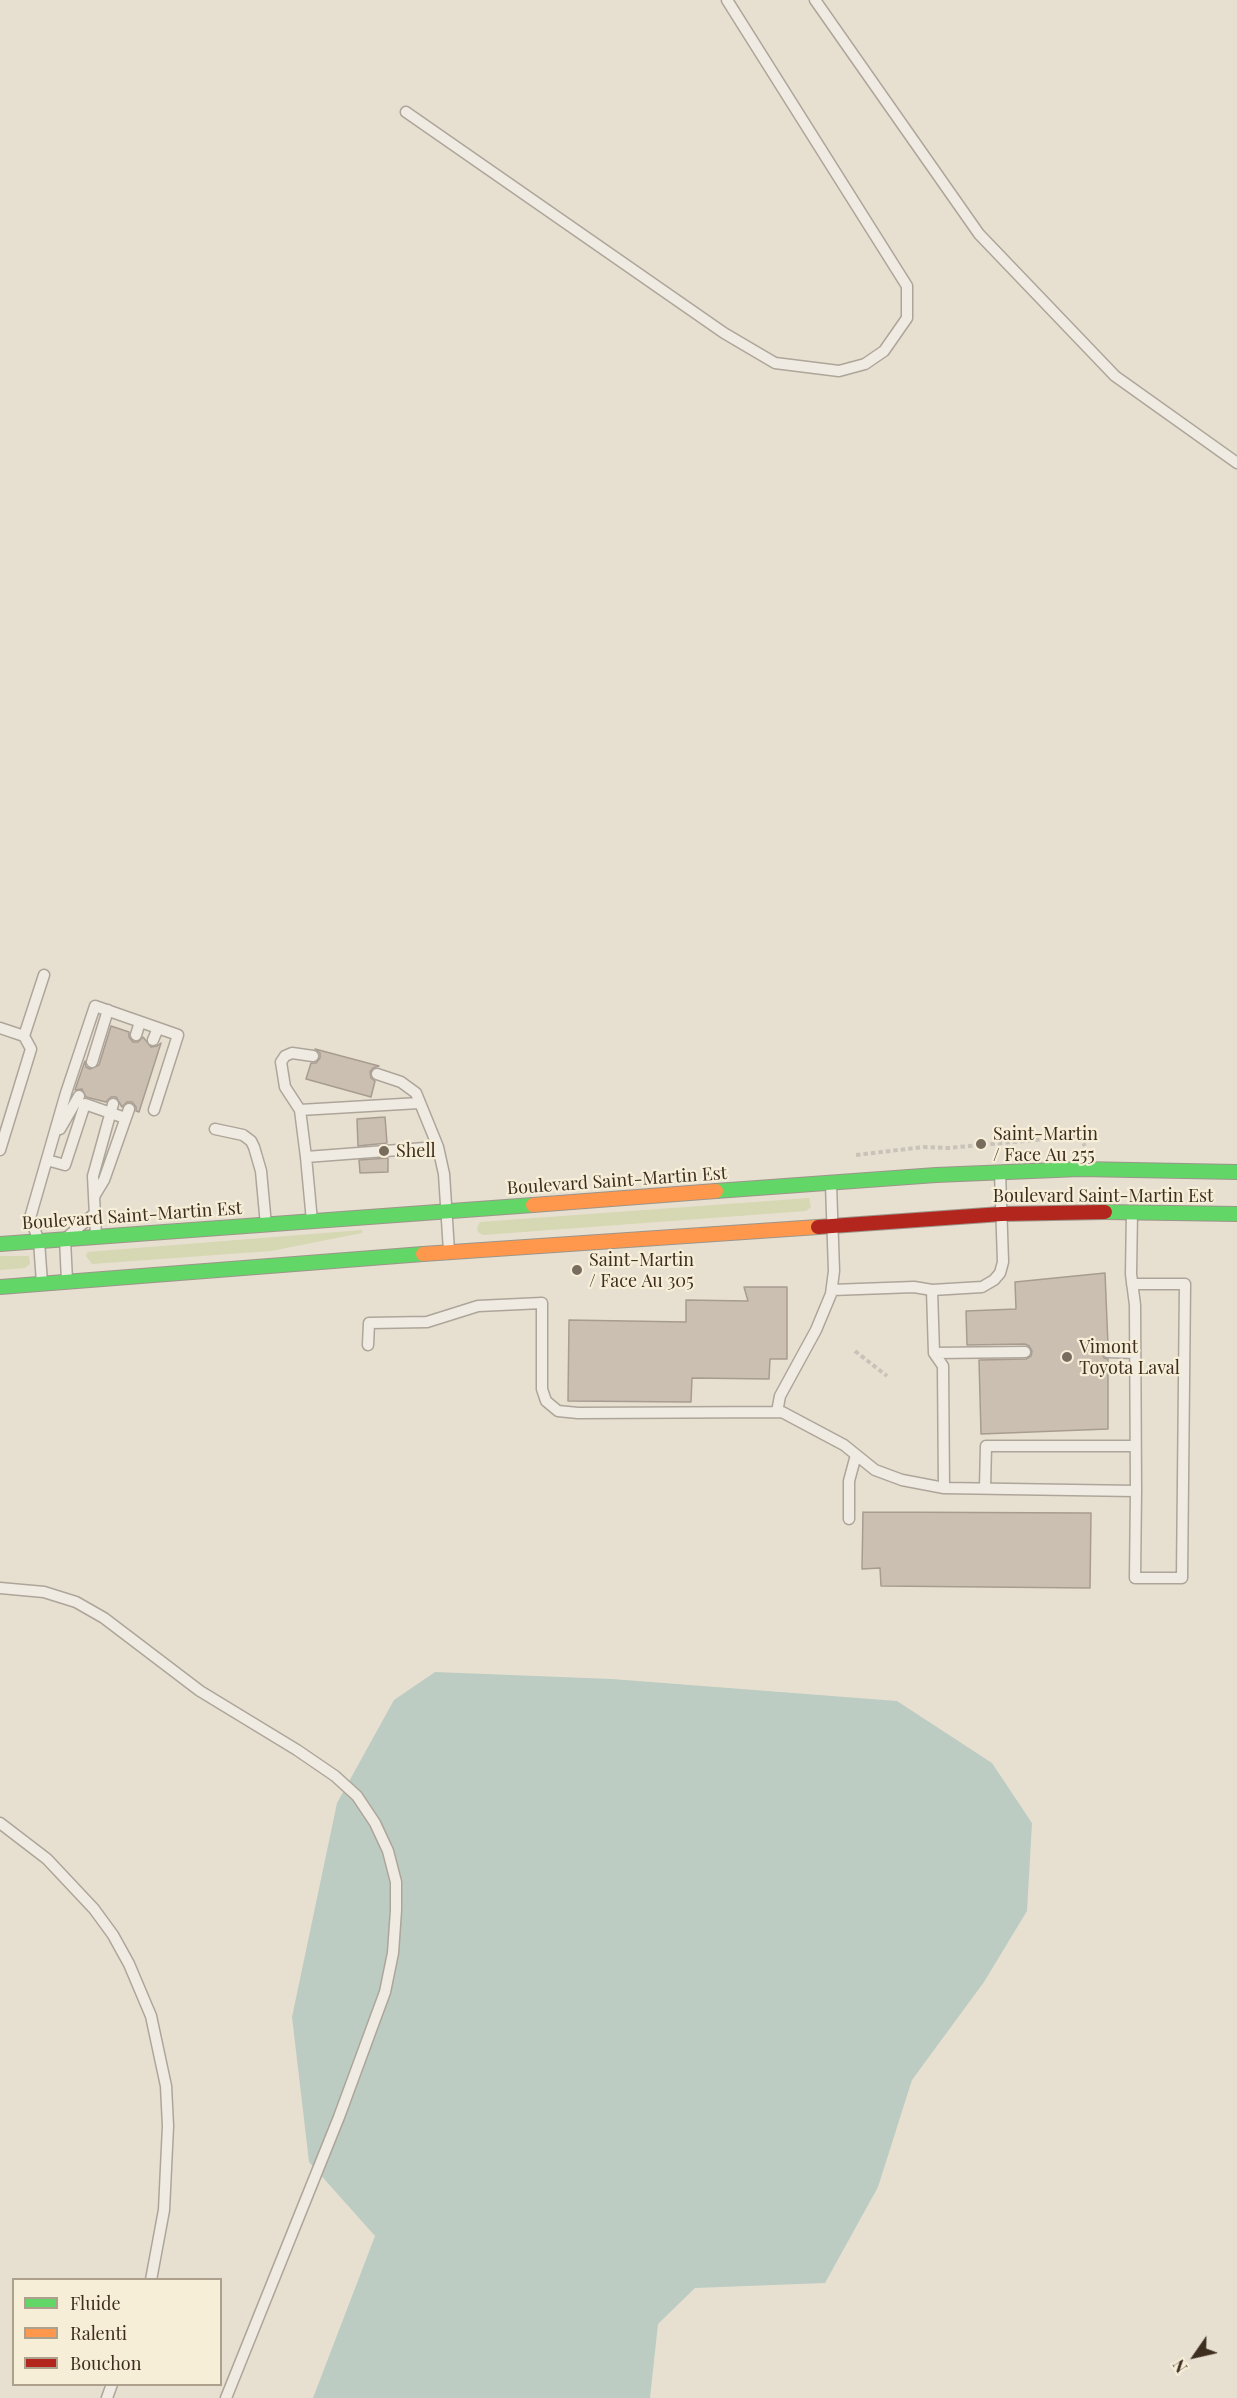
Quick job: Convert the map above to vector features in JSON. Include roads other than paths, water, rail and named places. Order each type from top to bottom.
[{"type":"main road","name":"Boulevard Saint-Martin Est","points":[[0,1244],[1000,1172],[1135,1168],[1237,1172]]},
{"type":"main road","name":"Boulevard Saint-Martin Est","points":[[0,1287],[449,1252],[1001,1214],[1132,1211],[1237,1214]]},
{"type":"lane","points":[[406,112],[724,333],[775,363],[839,371],[865,364],[884,351],[907,318],[908,286],[727,0]]},
{"type":"lane","points":[[815,0],[979,234],[1115,376],[1237,463]]},
{"type":"lane","points":[[24,1036],[44,975]]},
{"type":"lane","points":[[42,1283],[39,1241],[30,1218],[94,1006],[178,1035],[154,1110]]},
{"type":"lane","points":[[92,1062],[108,1010]]},
{"type":"lane","points":[[136,1035],[140,1022]]},
{"type":"lane","points":[[0,1028],[24,1036],[31,1048],[0,1150]]},
{"type":"lane","points":[[153,1040],[158,1028]]},
{"type":"lane","points":[[312,1222],[300,1110],[285,1087],[281,1062],[285,1056],[292,1053],[313,1056]]},
{"type":"lane","points":[[377,1074],[401,1082],[413,1090],[438,1147],[447,1212],[449,1252]]},
{"type":"lane","points":[[52,1142],[79,1096]]},
{"type":"lane","points":[[300,1110],[419,1103]]},
{"type":"lane","points":[[47,1160],[65,1165],[85,1104],[127,1113],[104,1180],[95,1195]]},
{"type":"lane","points":[[96,1237],[93,1176],[112,1108]]},
{"type":"lane","points":[[215,1129],[243,1135],[251,1141],[261,1171],[266,1225]]},
{"type":"lane","points":[[306,1157],[438,1147]]},
{"type":"lane","points":[[832,1290],[914,1287],[932,1290],[975,1288],[994,1280],[1000,1273],[1003,1262],[1000,1172]]},
{"type":"lane","points":[[777,1412],[780,1396],[816,1330],[832,1290],[831,1183]]},
{"type":"lane","points":[[1132,1211],[1132,1284],[1135,1305],[1135,1578],[1182,1578],[1185,1284],[1132,1284]]},
{"type":"lane","points":[[67,1281],[65,1239],[94,1214]]},
{"type":"lane","points":[[932,1290],[934,1353],[943,1366],[944,1488]]},
{"type":"lane","points":[[368,1345],[369,1323],[427,1322],[478,1306],[542,1303],[542,1389],[546,1401],[558,1411],[578,1413],[777,1412],[792,1416],[844,1445],[875,1470],[885,1475],[944,1488],[1136,1491]]},
{"type":"lane","points":[[934,1353],[1025,1352]]},
{"type":"lane","points":[[1108,1352],[1135,1353]]},
{"type":"lane","points":[[985,1488],[986,1446],[1136,1446]]},
{"type":"lane","points":[[849,1519],[849,1481],[856,1455]]},
{"type":"lane","points":[[0,1588],[55,1596],[76,1602],[104,1618],[200,1691],[335,1776],[357,1796],[375,1822],[388,1851],[396,1882],[396,1910],[393,1953],[385,1992],[343,2106],[226,2398]]},
{"type":"lane","points":[[0,1823],[47,1859],[94,1910],[113,1935],[129,1964],[151,2016],[166,2086],[168,2126],[164,2210],[151,2278]]},
{"type":"place","name":"Saint-Martin / Face Au 255","points":[[981,1144]]},
{"type":"place","name":"Shell","points":[[384,1151]]},
{"type":"place","name":"Saint-Martin / Face Au 305","points":[[577,1270]]},
{"type":"place","name":"Vimont Toyota Laval","points":[[1067,1357]]}]
